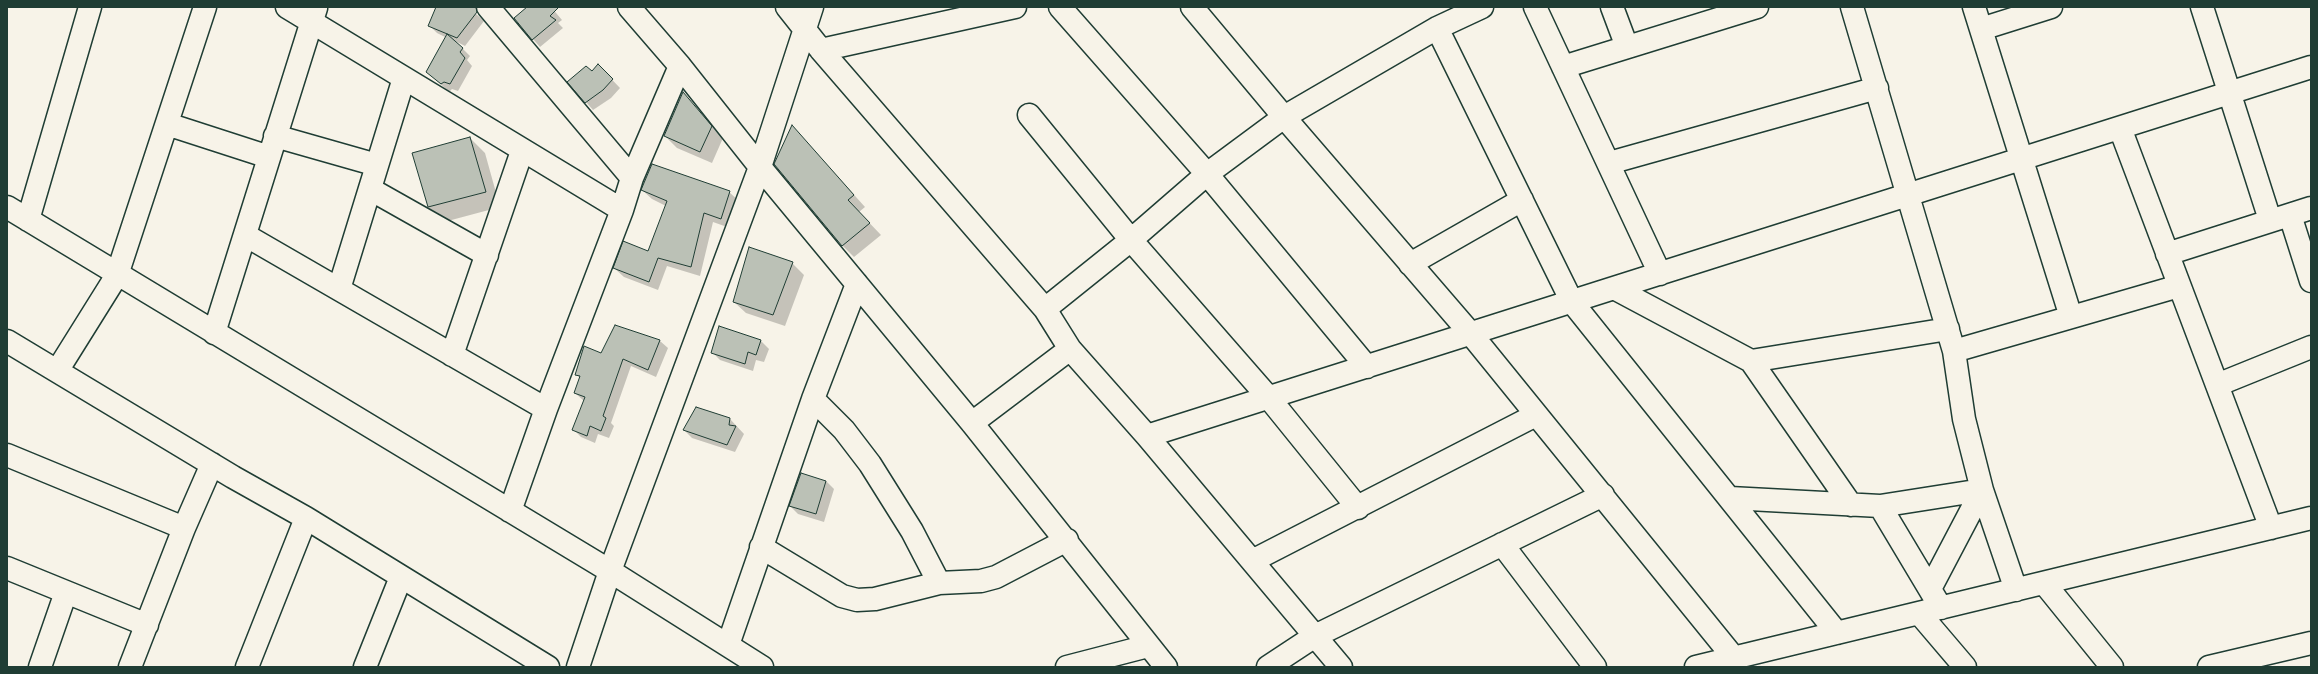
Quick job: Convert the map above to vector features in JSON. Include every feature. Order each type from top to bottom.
[{"type":"street","points":[[28,220],[90,7]]},
{"type":"street","points":[[57,371],[117,275],[205,7]]},
{"type":"street","points":[[288,7],[314,14],[404,78],[522,151],[622,210]]},
{"type":"street","points":[[488,7],[632,178]]},
{"type":"street","points":[[629,7],[680,66],[760,167],[972,423],[1067,540],[1148,646],[1166,667]]},
{"type":"street","points":[[787,7],[821,50],[1045,309],[1070,349],[1147,436],[1341,667]]},
{"type":"street","points":[[578,667],[610,571],[760,167],[812,7]]},
{"type":"street","points":[[821,50],[1015,7]]},
{"type":"street","points":[[1060,7],[1207,174],[1368,367]]},
{"type":"street","points":[[1192,7],[1284,117],[1471,334],[1734,658]]},
{"type":"street","points":[[1045,309],[1130,240],[1207,174],[1284,117],[1437,28],[1482,7]]},
{"type":"street","points":[[1535,7],[1660,274]]},
{"type":"street","points":[[1612,7],[1627,47]]},
{"type":"street","points":[[1564,67],[1627,47],[1726,12],[1756,7]]},
{"type":"street","points":[[1852,7],[1909,195],[1954,351],[1964,419],[1982,490],[2016,590]]},
{"type":"street","points":[[1974,7],[2071,317]]},
{"type":"street","points":[[1981,29],[2050,7]]},
{"type":"street","points":[[2202,7],[2230,93],[2280,217],[2311,281]]},
{"type":"street","points":[[214,333],[314,14]]},
{"type":"street","points":[[1437,28],[1572,302],[1837,633]]},
{"type":"street","points":[[510,511],[546,409],[622,210],[632,178],[680,66]]},
{"type":"street","points":[[1147,436],[2311,67]]},
{"type":"street","points":[[339,289],[404,78]]},
{"type":"street","points":[[1609,163],[1877,88]]},
{"type":"street","points":[[1029,115],[1130,240],[1269,398],[1358,508]]},
{"type":"street","points":[[167,124],[269,157]]},
{"type":"street","points":[[2120,128],[2270,528]]},
{"type":"street","points":[[275,136],[377,165]]},
{"type":"street","points":[[452,355],[522,151]]},
{"type":"street","points":[[370,189],[487,255]]},
{"type":"street","points":[[1410,264],[1522,200]]},
{"type":"street","points":[[7,207],[117,275],[610,571],[762,667]]},
{"type":"street","points":[[2167,254],[2311,208]]},
{"type":"street","points":[[244,235],[546,409]]},
{"type":"street","points":[[728,645],[813,399],[857,284]]},
{"type":"street","points":[[1954,351],[2180,286]]},
{"type":"street","points":[[1614,288],[1751,361],[1851,505]]},
{"type":"street","points":[[1751,361],[1948,329]]},
{"type":"street","points":[[8,345],[57,371],[212,464],[306,518],[548,667]]},
{"type":"street","points":[[2217,385],[2311,347]]},
{"type":"street","points":[[972,423],[1070,349]]},
{"type":"street","points":[[813,399],[844,430],[870,464],[912,531],[939,583]]},
{"type":"street","points":[[1252,561],[1358,508],[1536,415]]},
{"type":"street","points":[[7,455],[184,528]]},
{"type":"street","points":[[130,667],[184,528],[212,464]]},
{"type":"street","points":[[1730,498],[1880,506],[1982,490]]},
{"type":"street","points":[[1930,589],[1982,490]]},
{"type":"street","points":[[1268,667],[1315,636],[1602,495]]},
{"type":"street","points":[[1880,506],[1941,608]]},
{"type":"street","points":[[247,667],[306,518]]},
{"type":"street","points":[[1696,667],[2311,518]]},
{"type":"street","points":[[761,547],[842,596],[857,600],[875,599],[939,583],[981,581],[996,577],[1067,540]]},
{"type":"street","points":[[1502,544],[1595,667]]},
{"type":"street","points":[[7,568],[147,625]]},
{"type":"street","points":[[366,667],[401,577]]},
{"type":"street","points":[[2044,583],[2112,667]]},
{"type":"street","points":[[40,667],[66,592]]},
{"type":"street","points":[[1919,613],[1965,667]]},
{"type":"street","points":[[2209,667],[2311,643]]},
{"type":"street","points":[[1067,667],[1148,646]]},
{"type":"building","points":[[436,7],[476,7],[477,12],[457,38],[428,26]]},
{"type":"building","points":[[527,7],[559,7],[550,16],[556,20],[532,40],[514,18]]},
{"type":"building","points":[[447,34],[463,48],[460,52],[465,58],[450,84],[444,82],[441,84],[426,72]]},
{"type":"building","points":[[598,64],[613,79],[603,90],[585,103],[567,82],[586,66],[592,71]]},
{"type":"building","points":[[683,92],[712,126],[700,152],[664,136]]},
{"type":"building","points":[[792,125],[854,195],[848,200],[870,223],[842,246],[774,164]]},
{"type":"building","points":[[470,137],[486,192],[428,207],[412,153]]},
{"type":"building","points":[[652,164],[730,191],[721,219],[704,213],[691,267],[658,258],[649,282],[613,268],[623,241],[648,251],[667,201],[641,190]]},
{"type":"building","points":[[749,247],[793,262],[773,315],[733,302]]},
{"type":"building","points":[[615,325],[660,340],[648,370],[623,359],[603,416],[606,418],[601,431],[590,426],[587,436],[572,430],[585,397],[574,393],[580,376],[575,375],[584,346],[601,353]]},
{"type":"building","points":[[719,326],[761,340],[756,355],[748,352],[745,364],[711,353]]},
{"type":"building","points":[[696,407],[730,418],[729,425],[736,426],[727,445],[683,430]]},
{"type":"building","points":[[801,473],[826,481],[816,514],[789,506]]}]
